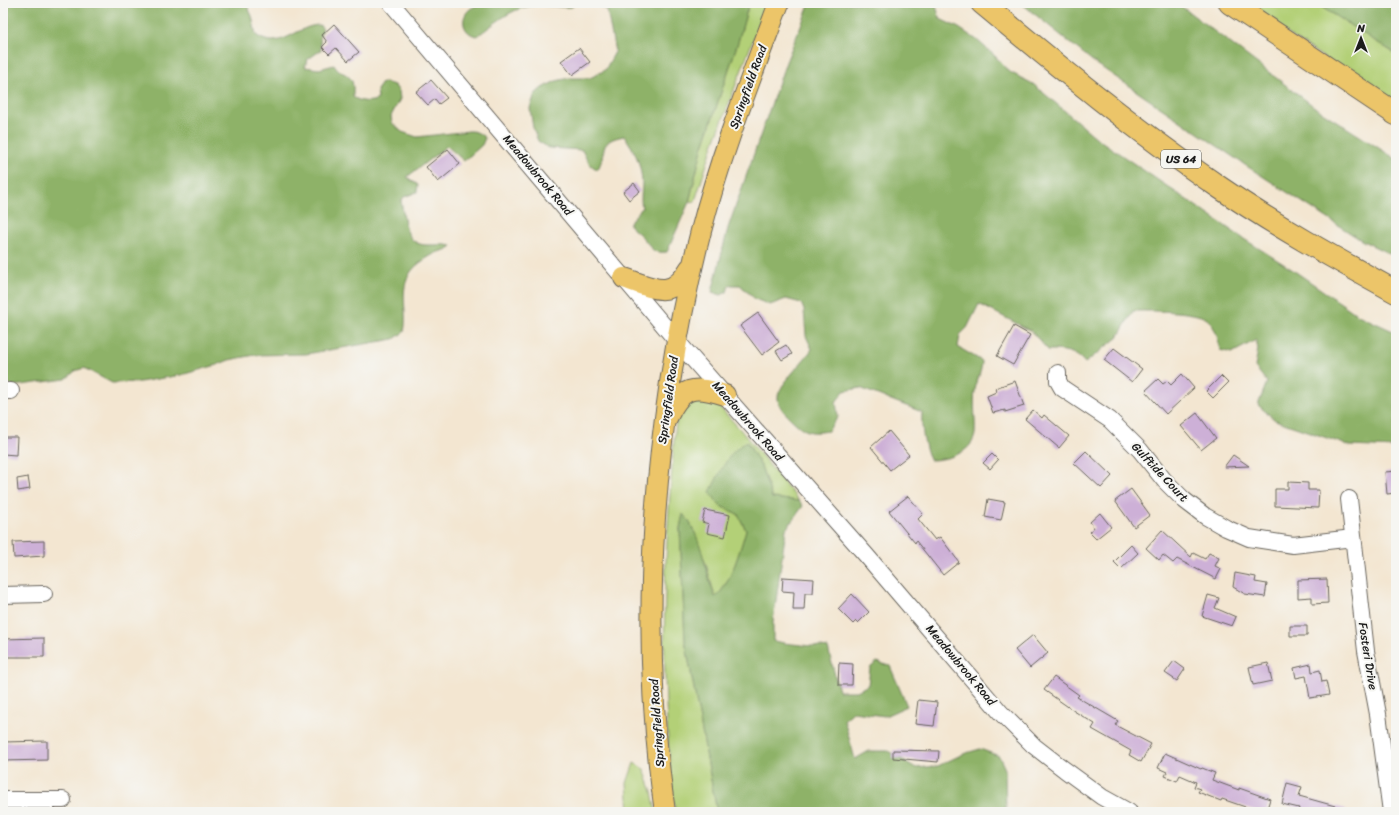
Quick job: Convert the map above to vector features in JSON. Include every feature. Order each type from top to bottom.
[{"type":"highway","name":"US 64","points":[[982,3],[1102,100],[1219,187],[1329,255],[1396,292]]},
{"type":"highway","points":[[1230,3],[1396,114]]},
{"type":"main road","name":"Springfield Road","points":[[665,812],[655,704],[652,610],[655,523],[664,425],[676,340],[693,263],[719,170],[779,3]]},
{"type":"main road","points":[[624,278],[659,289],[670,289],[679,285],[693,263]]},
{"type":"main road","points":[[664,425],[678,398],[687,392],[697,388],[705,388],[725,394]]},
{"type":"street","name":"Meadowbrook Road","points":[[391,3],[676,340],[725,394],[1001,713],[1034,746],[1065,770],[1102,797],[1129,812]]},
{"type":"street","name":"Gulftide Court","points":[[1058,373],[1058,381],[1062,388],[1110,420],[1140,450],[1164,480],[1184,500],[1205,516],[1226,528],[1249,538],[1292,545],[1353,538]]},
{"type":"street","name":"Fosteri Drive","points":[[1349,499],[1366,651],[1381,736],[1391,812]]},
{"type":"street","points":[[3,595],[44,594]]},
{"type":"street","points":[[3,800],[62,800]]},
{"type":"green space","points":[[3,3],[246,3],[252,16],[256,35],[265,40],[280,40],[311,26],[320,25],[323,29],[320,36],[321,50],[307,60],[305,67],[319,69],[334,65],[351,80],[353,97],[356,99],[372,101],[378,99],[377,90],[382,83],[385,82],[394,85],[399,91],[400,99],[391,116],[392,123],[402,132],[417,137],[471,131],[483,136],[485,138],[482,145],[464,161],[447,146],[407,177],[418,185],[417,192],[404,197],[401,201],[406,229],[409,236],[413,241],[419,244],[452,246],[425,259],[409,274],[404,290],[404,332],[394,339],[306,354],[255,355],[229,360],[181,375],[140,382],[112,383],[84,368],[75,371],[66,379],[13,386],[9,383],[3,382]]},
{"type":"green space","points":[[481,3],[576,3],[572,7],[531,6],[516,10],[477,36],[472,35],[468,32],[464,25],[464,17],[470,9]]},
{"type":"green space","points":[[594,3],[749,3],[738,42],[702,149],[689,202],[667,252],[658,252],[653,250],[629,225],[642,208],[642,182],[637,158],[624,136],[616,138],[607,144],[598,169],[590,164],[582,150],[549,148],[538,141],[533,128],[530,108],[535,94],[542,88],[556,81],[569,78],[590,78],[605,70],[615,52],[607,10]]},
{"type":"green space","points":[[749,3],[767,3],[713,145],[695,201],[689,202],[702,149],[738,42]]},
{"type":"green space","points":[[810,3],[935,3],[940,19],[959,28],[977,40],[996,57],[1008,71],[1033,84],[1098,139],[1358,315],[1393,331],[1396,334],[1396,448],[1350,446],[1275,420],[1258,405],[1267,382],[1255,367],[1258,349],[1256,340],[1232,353],[1220,350],[1215,329],[1207,319],[1201,316],[1171,312],[1133,311],[1118,337],[1085,363],[1078,356],[1069,352],[1048,350],[1031,331],[979,304],[967,328],[960,335],[958,347],[982,361],[974,396],[975,434],[973,441],[963,451],[943,459],[930,460],[923,436],[922,412],[860,388],[844,391],[836,402],[838,417],[828,431],[812,432],[804,430],[782,410],[778,400],[779,392],[782,386],[812,349],[806,336],[804,310],[801,303],[786,299],[770,305],[755,299],[740,285],[729,285],[727,292],[721,295],[712,292],[728,228],[786,62]]},
{"type":"green space","points":[[1021,3],[1177,3],[1316,108],[1396,159],[1396,257],[1361,240],[1245,165],[1095,63]]},
{"type":"green space","points":[[1241,3],[1315,3],[1396,54],[1396,105]]},
{"type":"green space","points":[[1315,3],[1396,3],[1396,54]]},
{"type":"green space","points":[[690,396],[711,398],[739,428],[799,501],[772,498],[761,466],[747,442],[720,506],[738,514],[746,530],[730,576],[715,597],[706,564],[683,515],[680,528],[685,640],[717,812],[675,812],[667,726],[664,641],[666,556],[677,416],[681,404]]},
{"type":"green space","points":[[747,442],[761,466],[772,498],[799,501],[803,506],[786,529],[773,622],[773,641],[828,648],[839,691],[857,691],[868,685],[870,668],[877,662],[890,666],[907,706],[885,716],[853,712],[844,720],[855,759],[869,751],[888,751],[916,768],[938,766],[963,754],[980,749],[999,756],[1005,769],[1006,812],[717,812],[685,640],[680,528],[683,514],[689,522],[699,542],[715,597],[730,576],[746,530],[738,514],[720,506],[710,492],[730,456],[741,445]]},
{"type":"green space","points":[[634,763],[644,769],[652,792],[656,812],[629,812],[627,783]]},
{"type":"building","points":[[334,24],[359,52],[348,61],[336,48],[329,54],[322,47],[327,42],[322,35]]},
{"type":"building","points":[[579,48],[590,62],[572,75],[561,61]]},
{"type":"building","points":[[431,80],[447,98],[439,104],[435,99],[428,105],[416,92]]},
{"type":"building","points":[[448,149],[460,164],[438,182],[426,167]]},
{"type":"building","points":[[634,183],[640,191],[629,200],[623,192]]},
{"type":"building","points":[[758,313],[779,342],[762,355],[740,326]]},
{"type":"building","points":[[1014,326],[1030,335],[1013,365],[997,356]]},
{"type":"building","points":[[786,345],[792,354],[782,360],[776,351]]},
{"type":"building","points":[[1114,348],[1142,369],[1132,382],[1104,360]]},
{"type":"building","points":[[1182,374],[1194,388],[1166,414],[1145,391],[1158,379],[1163,384],[1167,381],[1171,385]]},
{"type":"building","points":[[1221,376],[1228,383],[1213,398],[1206,391]]},
{"type":"building","points":[[1015,381],[1024,406],[1005,412],[1005,410],[993,413],[987,396],[996,392],[995,388]]},
{"type":"building","points":[[1033,410],[1042,418],[1044,415],[1069,436],[1059,448],[1025,419]]},
{"type":"building","points":[[1197,413],[1216,438],[1201,450],[1181,426]]},
{"type":"building","points":[[889,431],[909,455],[890,470],[871,447]]},
{"type":"building","points":[[3,437],[17,437],[16,455],[3,454]]},
{"type":"building","points":[[1086,451],[1112,476],[1101,488],[1074,463]]},
{"type":"building","points":[[992,454],[998,460],[990,469],[983,463]]},
{"type":"building","points":[[1233,455],[1249,466],[1224,467]]},
{"type":"building","points":[[1396,471],[1396,493],[1387,494],[1385,472]]},
{"type":"building","points":[[28,477],[30,489],[18,491],[17,479]]},
{"type":"building","points":[[1288,482],[1308,483],[1308,490],[1319,490],[1318,508],[1275,506],[1275,489],[1288,489]]},
{"type":"building","points":[[1131,489],[1150,515],[1134,527],[1115,501]]},
{"type":"building","points":[[908,496],[923,514],[918,519],[935,540],[940,537],[959,562],[943,575],[916,541],[915,543],[889,511]]},
{"type":"building","points":[[988,499],[1005,502],[1001,520],[985,517]]},
{"type":"building","points":[[705,510],[730,515],[725,537],[707,533],[709,524],[702,522]]},
{"type":"building","points":[[1100,513],[1111,527],[1096,539],[1089,532],[1094,528],[1090,522]]},
{"type":"building","points":[[1162,530],[1191,557],[1193,553],[1205,559],[1209,553],[1219,558],[1215,566],[1221,569],[1216,579],[1177,559],[1173,563],[1163,555],[1159,560],[1146,548]]},
{"type":"building","points":[[44,541],[44,556],[14,558],[13,542]]},
{"type":"building","points":[[1131,545],[1138,553],[1121,569],[1114,562]]},
{"type":"building","points":[[1235,573],[1256,577],[1255,582],[1267,584],[1265,597],[1245,594],[1233,587]]},
{"type":"building","points":[[783,577],[814,579],[813,593],[805,593],[804,610],[793,610],[794,592],[782,591]]},
{"type":"building","points":[[1327,579],[1328,603],[1312,604],[1312,597],[1298,598],[1298,580]]},
{"type":"building","points":[[852,594],[869,612],[858,623],[856,621],[853,624],[838,609]]},
{"type":"building","points":[[1208,595],[1219,598],[1215,608],[1236,617],[1232,626],[1202,616]]},
{"type":"building","points":[[1290,626],[1307,626],[1307,636],[1290,636]]},
{"type":"building","points":[[1033,635],[1048,653],[1030,668],[1015,650]]},
{"type":"building","points":[[44,638],[44,657],[3,657],[3,639]]},
{"type":"building","points":[[1174,661],[1185,669],[1177,681],[1165,673]]},
{"type":"building","points":[[839,663],[853,664],[852,685],[838,685]]},
{"type":"building","points":[[1268,663],[1272,681],[1253,685],[1249,667]]},
{"type":"building","points":[[1311,664],[1312,672],[1320,670],[1322,682],[1326,681],[1329,695],[1310,698],[1306,676],[1296,678],[1294,668]]},
{"type":"building","points":[[1054,677],[1079,695],[1077,697],[1118,721],[1115,725],[1151,744],[1141,762],[1129,755],[1131,751],[1092,729],[1095,724],[1044,690]]},
{"type":"building","points":[[918,700],[937,702],[934,726],[915,724]]},
{"type":"building","points":[[47,741],[47,760],[3,761],[3,742]]},
{"type":"building","points":[[893,750],[939,751],[938,762],[893,758]]},
{"type":"building","points":[[1165,753],[1201,769],[1202,768],[1215,773],[1212,780],[1270,799],[1266,812],[1260,812],[1222,799],[1221,801],[1198,792],[1200,789],[1194,787],[1196,782],[1180,775],[1177,781],[1165,776],[1167,772],[1158,768]]},
{"type":"building","points":[[1287,783],[1302,787],[1299,796],[1346,809],[1345,812],[1298,812],[1299,808],[1282,804]]}]
